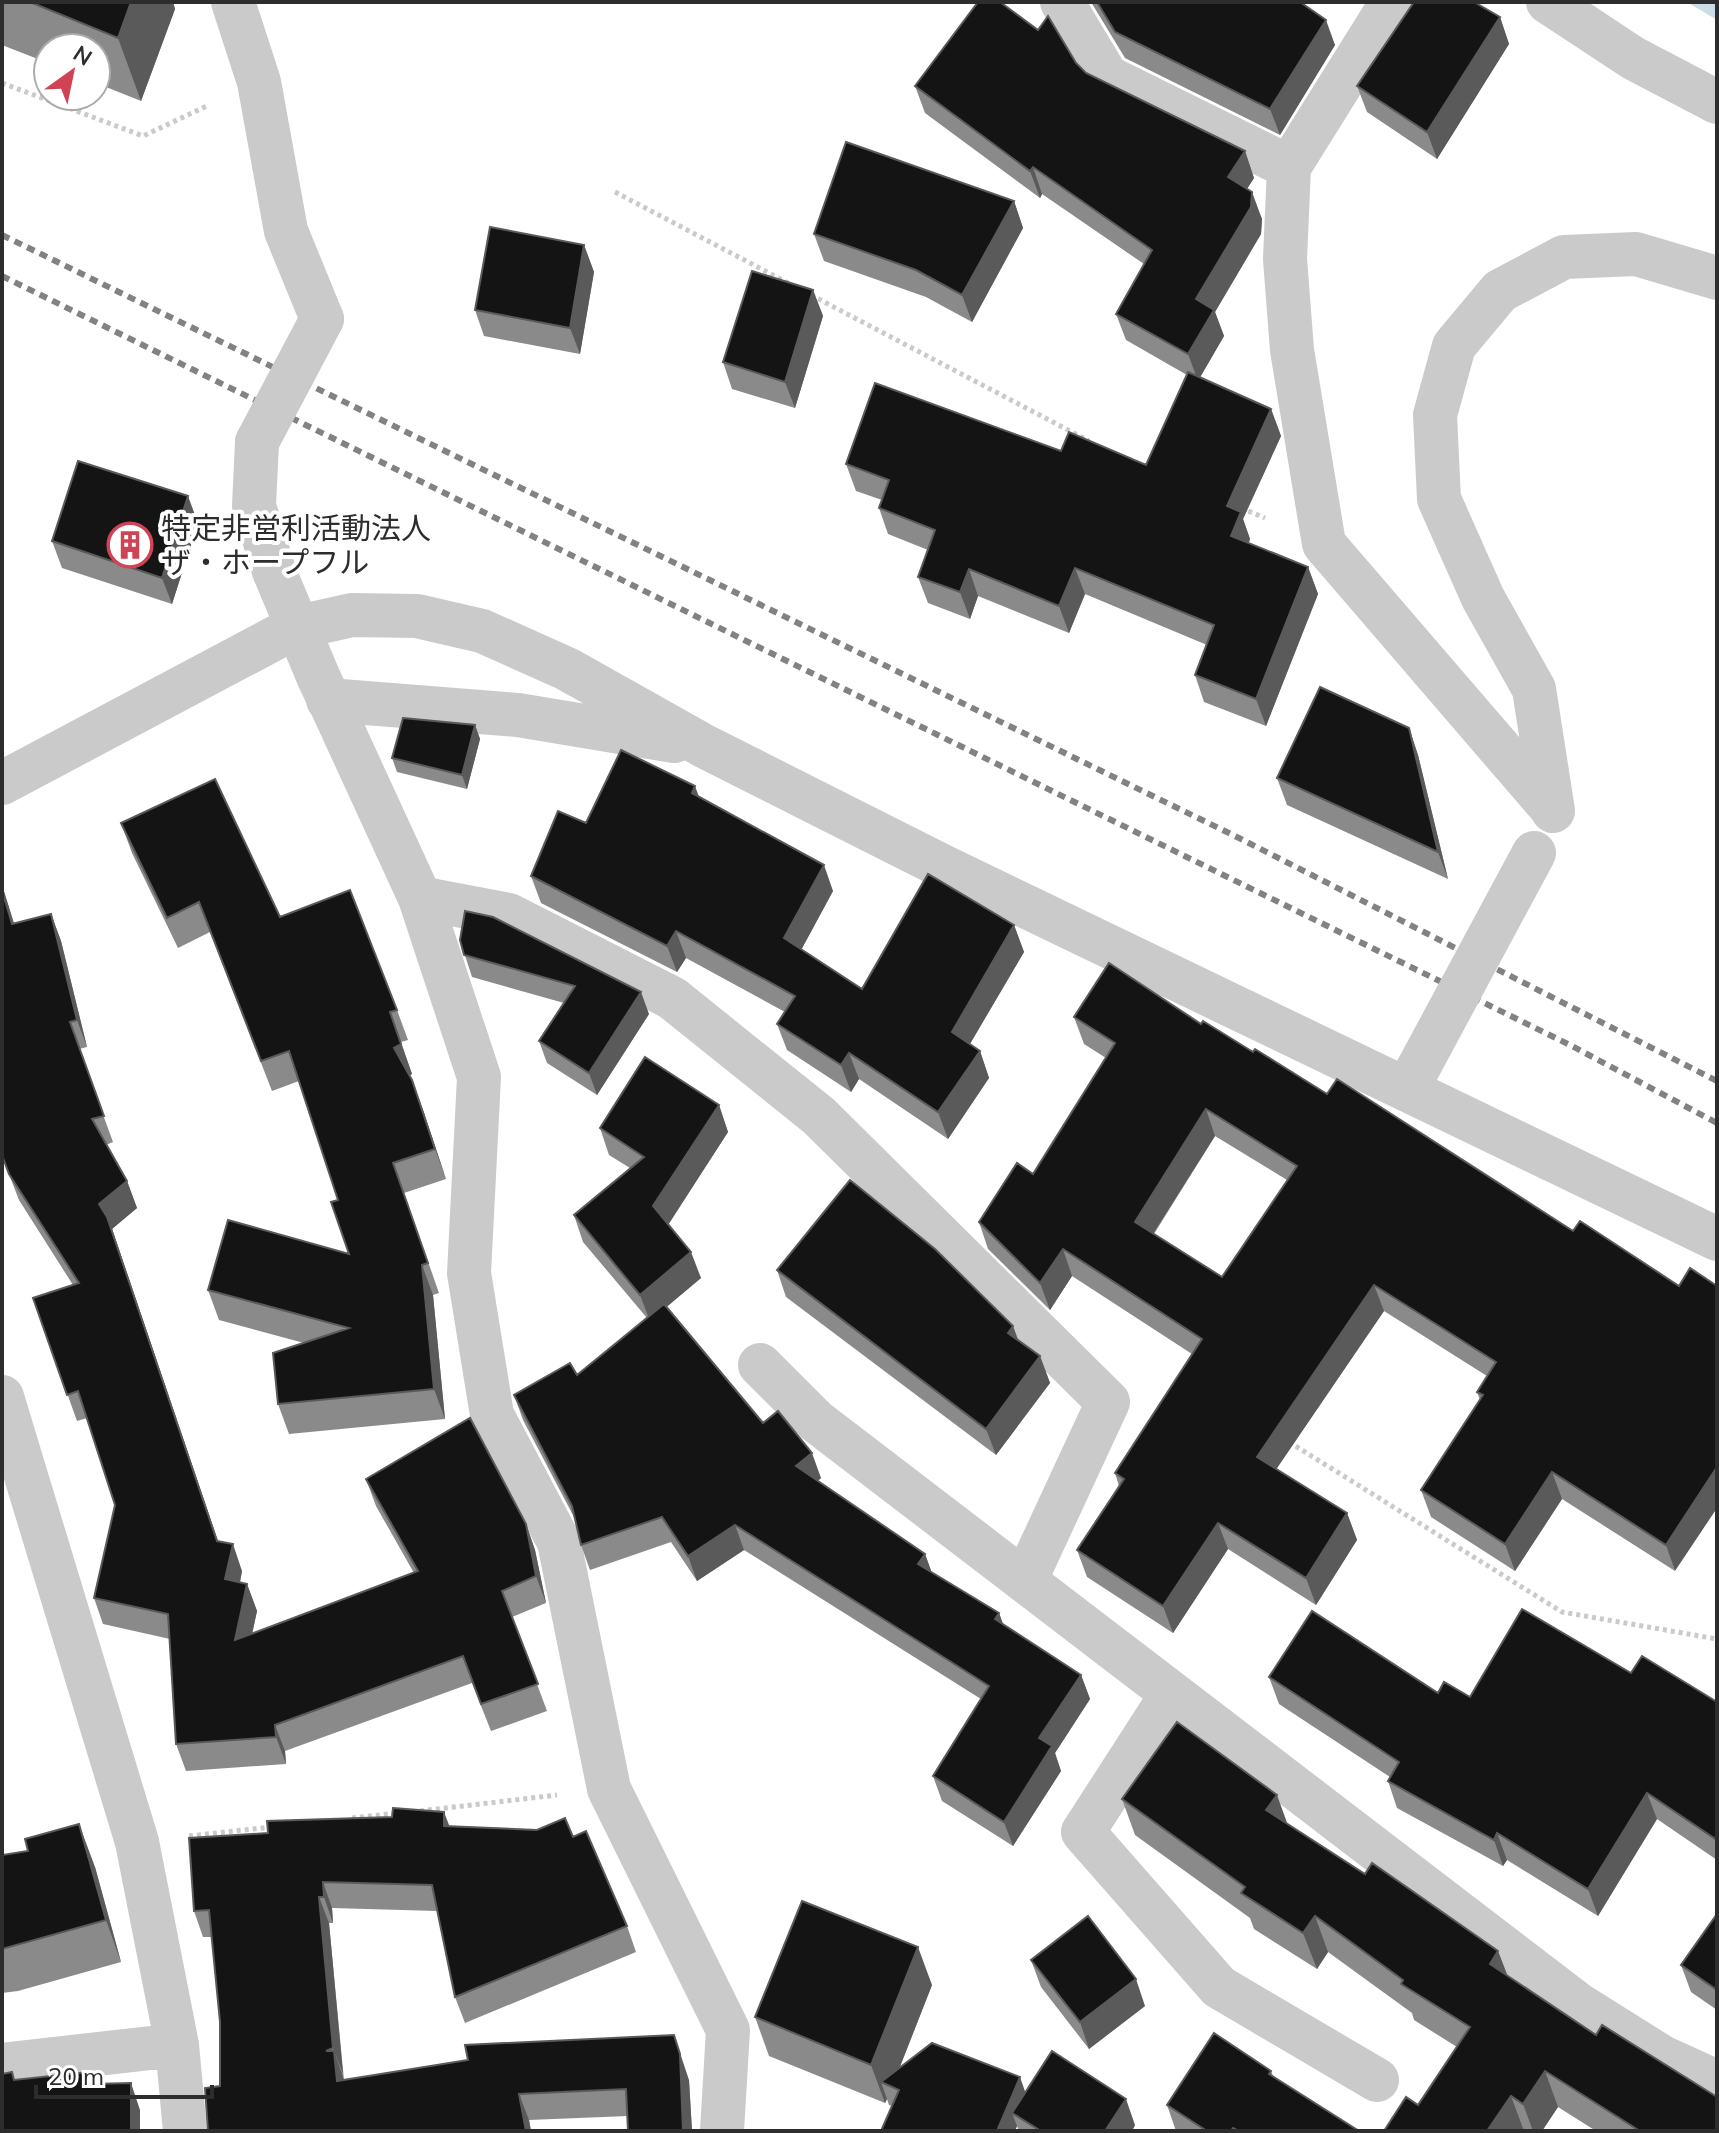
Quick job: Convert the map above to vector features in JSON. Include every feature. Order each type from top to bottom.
[{"type":"street","points":[[233,2],[259,82],[286,231],[322,319],[257,442],[254,506],[274,571],[323,688],[420,898],[479,1077],[469,1273],[492,1415],[559,1542],[609,1789],[728,2030],[722,2131]]},
{"type":"street","points":[[1062,2],[1107,77],[1289,167]]},
{"type":"street","points":[[1392,2],[1289,167],[1285,259],[1292,350],[1324,544],[1553,810]]},
{"type":"street","points":[[1548,2],[1633,58],[1717,102]]},
{"type":"street","points":[[1407,1089],[1534,853],[1553,810],[1534,689],[1483,598],[1439,499],[1435,415],[1454,346],[1500,291],[1564,257],[1636,254],[1717,278]]},
{"type":"street","points":[[2,783],[294,628],[352,615],[417,616],[482,631],[567,669],[704,746],[944,867],[1717,1239]]},
{"type":"street","points":[[323,688],[518,715],[704,746]]},
{"type":"street","points":[[420,898],[509,915],[672,998],[819,1116],[1108,1402],[1025,1581]]},
{"type":"street","points":[[760,1365],[816,1421],[1579,2005],[1662,2057],[1717,2082]]},
{"type":"street","points":[[2,1397],[137,1842],[177,2045],[185,2131]]},
{"type":"street","points":[[1172,1694],[1083,1832],[1219,1987],[1377,2080]]},
{"type":"street","points":[[2,2065],[177,2045]]},
{"type":"path","points":[[2,83],[143,136],[259,82]]},
{"type":"path","points":[[615,192],[1096,444]]},
{"type":"path","points":[[1239,507],[1324,544]]},
{"type":"path","points":[[1282,1437],[1562,1612],[1717,1639]]},
{"type":"path","points":[[341,1819],[609,1789]]},
{"type":"path","points":[[137,1842],[278,1826]]},
{"type":"shaded area","points":[[1687,2],[1717,2],[1717,20]]},
{"type":"building","points":[[30,2],[131,2],[118,38],[112,36],[112,32],[103,32]]},
{"type":"building","points":[[978,2],[1000,2],[1038,30],[1048,16],[1076,63],[1086,73],[1245,151],[1228,177],[1252,192],[1251,207],[1196,299],[1214,310],[1188,354],[1116,314],[1152,250],[1033,167],[1030,171],[915,86]]},
{"type":"building","points":[[1097,2],[1300,2],[1326,20],[1270,109],[1115,32]]},
{"type":"building","points":[[1414,2],[1474,2],[1500,17],[1427,132],[1357,86]]},
{"type":"building","points":[[846,142],[1014,201],[962,295],[916,270],[814,234]]},
{"type":"building","points":[[490,227],[584,245],[570,328],[475,310]]},
{"type":"building","points":[[752,271],[813,290],[785,382],[723,362]]},
{"type":"building","points":[[1188,372],[1271,409],[1227,506],[1241,512],[1231,536],[1308,567],[1256,699],[1195,675],[1214,625],[1075,568],[1059,606],[969,569],[960,592],[918,577],[935,530],[879,508],[889,480],[846,464],[875,383],[1061,451],[1069,432],[1146,465]]},
{"type":"building","name":"特定非営利活動法人 ザ・ホープフル","points":[[78,461],[188,496],[162,578],[52,541]]},
{"type":"building","points":[[1320,687],[1409,728],[1438,852],[1277,778]]},
{"type":"building","points":[[403,718],[475,725],[462,775],[392,758]]},
{"type":"building","points":[[621,750],[695,786],[692,793],[824,865],[784,938],[862,989],[928,874],[1014,925],[952,1032],[980,1051],[938,1112],[849,1053],[841,1065],[777,1024],[795,996],[676,931],[667,946],[531,876],[558,811],[586,823]]},
{"type":"building","points":[[215,779],[280,917],[350,890],[397,1010],[390,1012],[401,1044],[394,1048],[412,1080],[435,1149],[393,1163],[428,1263],[422,1265],[434,1389],[278,1404],[273,1353],[349,1328],[208,1290],[228,1220],[349,1254],[331,1202],[338,1200],[289,1051],[261,1061],[199,902],[167,918],[121,823]]},
{"type":"building","points":[[2,890],[12,924],[51,914],[77,1020],[70,1022],[104,1116],[92,1119],[127,1181],[99,1204],[107,1217],[217,1541],[233,1544],[225,1579],[247,1584],[235,1640],[418,1571],[366,1479],[470,1418],[526,1524],[536,1576],[502,1591],[538,1684],[481,1704],[463,1656],[275,1725],[276,1737],[176,1744],[168,1614],[94,1598],[115,1505],[78,1391],[67,1395],[33,1298],[79,1283],[9,1174],[2,1155]]},
{"type":"building","points":[[465,911],[493,917],[641,992],[589,1073],[539,1041],[575,986],[464,955],[460,940]]},
{"type":"building","points":[[1109,963],[1201,1024],[1203,1021],[1253,1052],[1255,1049],[1327,1094],[1337,1079],[1573,1231],[1580,1221],[1679,1286],[1690,1268],[1717,1286],[1717,1467],[1666,1545],[1552,1472],[1505,1544],[1421,1490],[1483,1395],[1477,1392],[1496,1362],[1374,1285],[1257,1457],[1347,1513],[1306,1578],[1218,1523],[1163,1606],[1077,1550],[1124,1479],[1115,1473],[1202,1339],[1063,1249],[1040,1283],[979,1222],[1017,1163],[1033,1174],[1115,1043],[1074,1017]],"holes":[[[1206,1109],[1297,1166],[1222,1277],[1135,1222]]]},
{"type":"building","points":[[645,1057],[719,1105],[653,1206],[691,1252],[640,1295],[574,1215],[644,1157],[600,1128]]},
{"type":"building","points":[[850,1180],[935,1249],[1013,1326],[1008,1333],[1040,1356],[986,1429],[777,1270]]},
{"type":"building","points":[[664,1304],[763,1423],[778,1411],[812,1453],[796,1466],[925,1554],[918,1564],[999,1613],[995,1619],[1081,1675],[1039,1738],[1052,1746],[1004,1822],[933,1776],[989,1686],[735,1525],[688,1556],[662,1517],[581,1545],[572,1506],[514,1395],[570,1363],[577,1375]]},
{"type":"building","points":[[1522,1609],[1631,1673],[1642,1656],[1717,1702],[1717,1840],[1647,1793],[1588,1889],[1497,1833],[1494,1840],[1388,1781],[1399,1762],[1269,1677],[1312,1611],[1438,1693],[1444,1682],[1470,1697]]},
{"type":"building","points":[[1177,1722],[1277,1795],[1266,1810],[1365,1874],[1372,1863],[1498,1951],[1490,1964],[1596,2035],[1602,2025],[1717,2097],[1717,2131],[1640,2131],[1545,2071],[1523,2104],[1511,2096],[1487,2131],[1384,2131],[1406,2097],[1418,2105],[1470,2027],[1401,1984],[1403,1980],[1315,1916],[1303,1933],[1241,1893],[1245,1887],[1122,1799]]},
{"type":"building","points":[[393,1808],[444,1812],[444,1826],[537,1830],[565,1818],[573,1837],[586,1831],[627,1926],[455,1997],[432,1885],[323,1882],[324,1897],[319,1897],[333,2048],[326,2051],[334,2051],[337,2081],[468,2060],[465,2045],[674,2035],[680,2054],[683,2131],[628,2131],[626,2089],[519,2094],[526,2131],[208,2131],[205,2088],[220,2086],[220,2022],[209,1910],[194,1911],[189,1838],[268,1833],[267,1821],[392,1817]]},
{"type":"building","points":[[79,1824],[106,1920],[2,1949],[2,1855],[28,1851],[25,1839]]},
{"type":"building","points":[[802,1901],[918,1947],[871,2065],[755,2017]]},
{"type":"building","points":[[1717,1914],[1717,1990],[1681,1965]]},
{"type":"building","points":[[1088,1916],[1136,1979],[1080,2022],[1031,1960]]},
{"type":"building","points":[[1214,2033],[1271,2071],[1269,2074],[1359,2131],[1239,2131],[1233,2128],[1231,2131],[1207,2131],[1167,2105]]},
{"type":"building","points":[[932,2043],[1020,2077],[997,2131],[881,2131],[899,2090],[881,2082]]},
{"type":"building","points":[[1052,2051],[1126,2099],[1105,2131],[1041,2131],[1012,2113]]},
{"type":"building","points":[[12,2072],[14,2080],[88,2072],[90,2084],[131,2083],[131,2131],[2,2131],[2,2074]]},
{"type":"railway","points":[[2,235],[1239,838],[1717,1081]]},
{"type":"railway","points":[[2,276],[1570,1045],[1717,1123]]},
{"type":"place","name":"特定非営利活動法人 ザ・ホープフル","points":[[130,545]]}]
